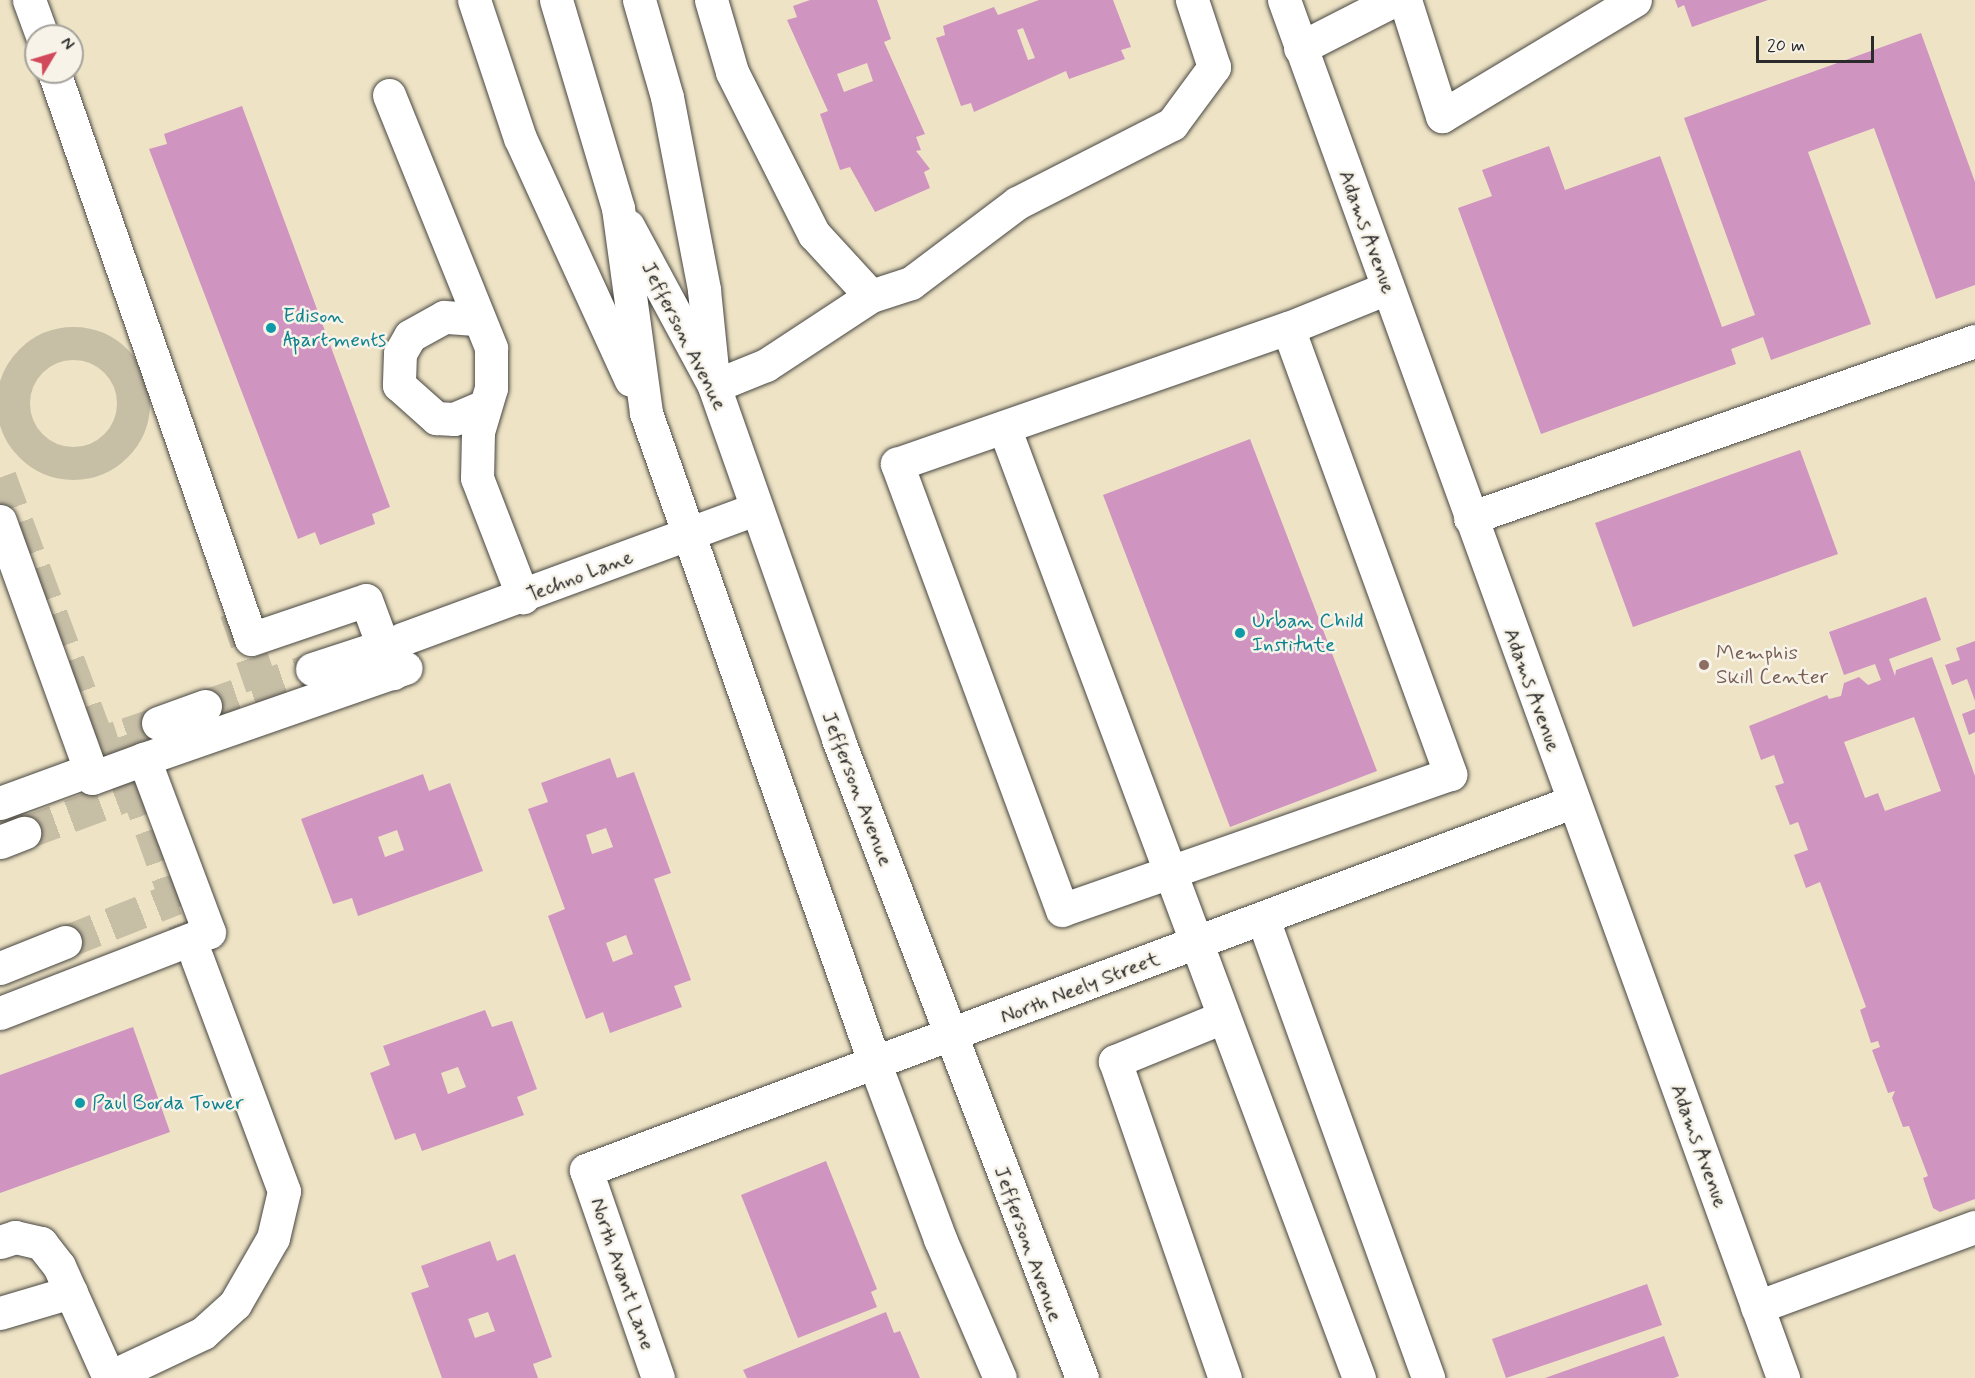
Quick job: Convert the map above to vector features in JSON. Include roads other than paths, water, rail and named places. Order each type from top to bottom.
[{"type":"street","points":[[29,0],[38,24]]},
{"type":"street","points":[[474,0],[520,138],[646,412]]},
{"type":"street","name":"Jefferson Avenue","points":[[556,0],[618,208],[646,412],[875,1064],[940,1239],[1000,1378]]},
{"type":"street","points":[[639,0],[667,97],[704,290],[714,386],[766,365],[871,296],[911,283],[1017,203],[1172,123],[1214,67],[1192,0]]},
{"type":"street","points":[[711,0],[732,72],[814,234],[871,296]]},
{"type":"street","name":"Adams Avenue","points":[[1284,0],[1572,802],[1783,1378]]},
{"type":"street","points":[[1300,48],[1394,0]]},
{"type":"street","points":[[1405,0],[1442,116],[1635,0]]},
{"type":"street","points":[[58,84],[251,639],[366,600],[400,660]]},
{"type":"street","points":[[389,95],[475,319],[491,348],[485,406],[478,432],[477,478],[523,597]]},
{"type":"street","name":"Jefferson Avenue","points":[[618,208],[714,386],[756,509],[951,1037],[1082,1378]]},
{"type":"street","points":[[1288,328],[1450,774],[1062,910],[897,464],[1288,328],[1387,288]]},
{"type":"street","points":[[475,319],[444,317],[410,336],[400,353],[399,385],[436,418],[454,419],[485,406]]},
{"type":"street","points":[[1470,518],[1975,341]]},
{"type":"street","points":[[1004,427],[1359,1378]]},
{"type":"street","name":"Techno Lane","points":[[90,770],[92,778],[144,759],[190,754],[400,660],[523,597],[756,509]]},
{"type":"street","points":[[0,521],[40,654],[90,770],[0,803]]},
{"type":"street","points":[[312,669],[367,651]]},
{"type":"street","points":[[158,723],[205,706]]},
{"type":"street","points":[[0,1012],[209,933],[144,759]]},
{"type":"street","name":"North Neely Street","points":[[586,1170],[951,1037],[1572,802]]},
{"type":"street","points":[[1263,919],[1428,1378]]},
{"type":"street","points":[[0,968],[65,942]]},
{"type":"street","points":[[0,1242],[15,1237],[41,1243],[71,1292],[109,1378],[203,1333],[235,1304],[258,1269],[273,1238],[284,1191],[197,958]]},
{"type":"street","points":[[1223,1017],[1115,1062],[1225,1378]]},
{"type":"street","name":"North Avant Lane","points":[[586,1170],[658,1378]]},
{"type":"street","points":[[1757,1307],[1975,1227]]},
{"type":"street","points":[[0,1313],[71,1292]]},
{"type":"tunnel","points":[[73,343],[96,348],[115,361],[128,380],[133,403],[128,426],[115,445],[96,458],[73,463],[50,458],[31,445],[18,426],[13,403],[18,380],[31,361],[50,348],[73,343]]},
{"type":"tunnel","points":[[0,477],[99,743],[118,737]]},
{"type":"tunnel","points":[[236,611],[262,687]]},
{"type":"tunnel","points":[[205,706],[312,669]]},
{"type":"tunnel","points":[[158,723],[118,737],[197,958]]},
{"type":"tunnel","points":[[24,833],[137,791]]},
{"type":"tunnel","points":[[65,942],[176,898]]},
{"type":"place","name":"Edison Apartments","points":[[271,328]]},
{"type":"place","name":"Urban Child Institute","points":[[1240,633]]},
{"type":"place","name":"Memphis Skill Center","points":[[1704,665]]},
{"type":"place","name":"Paul Borda Tower","points":[[80,1103]]}]
